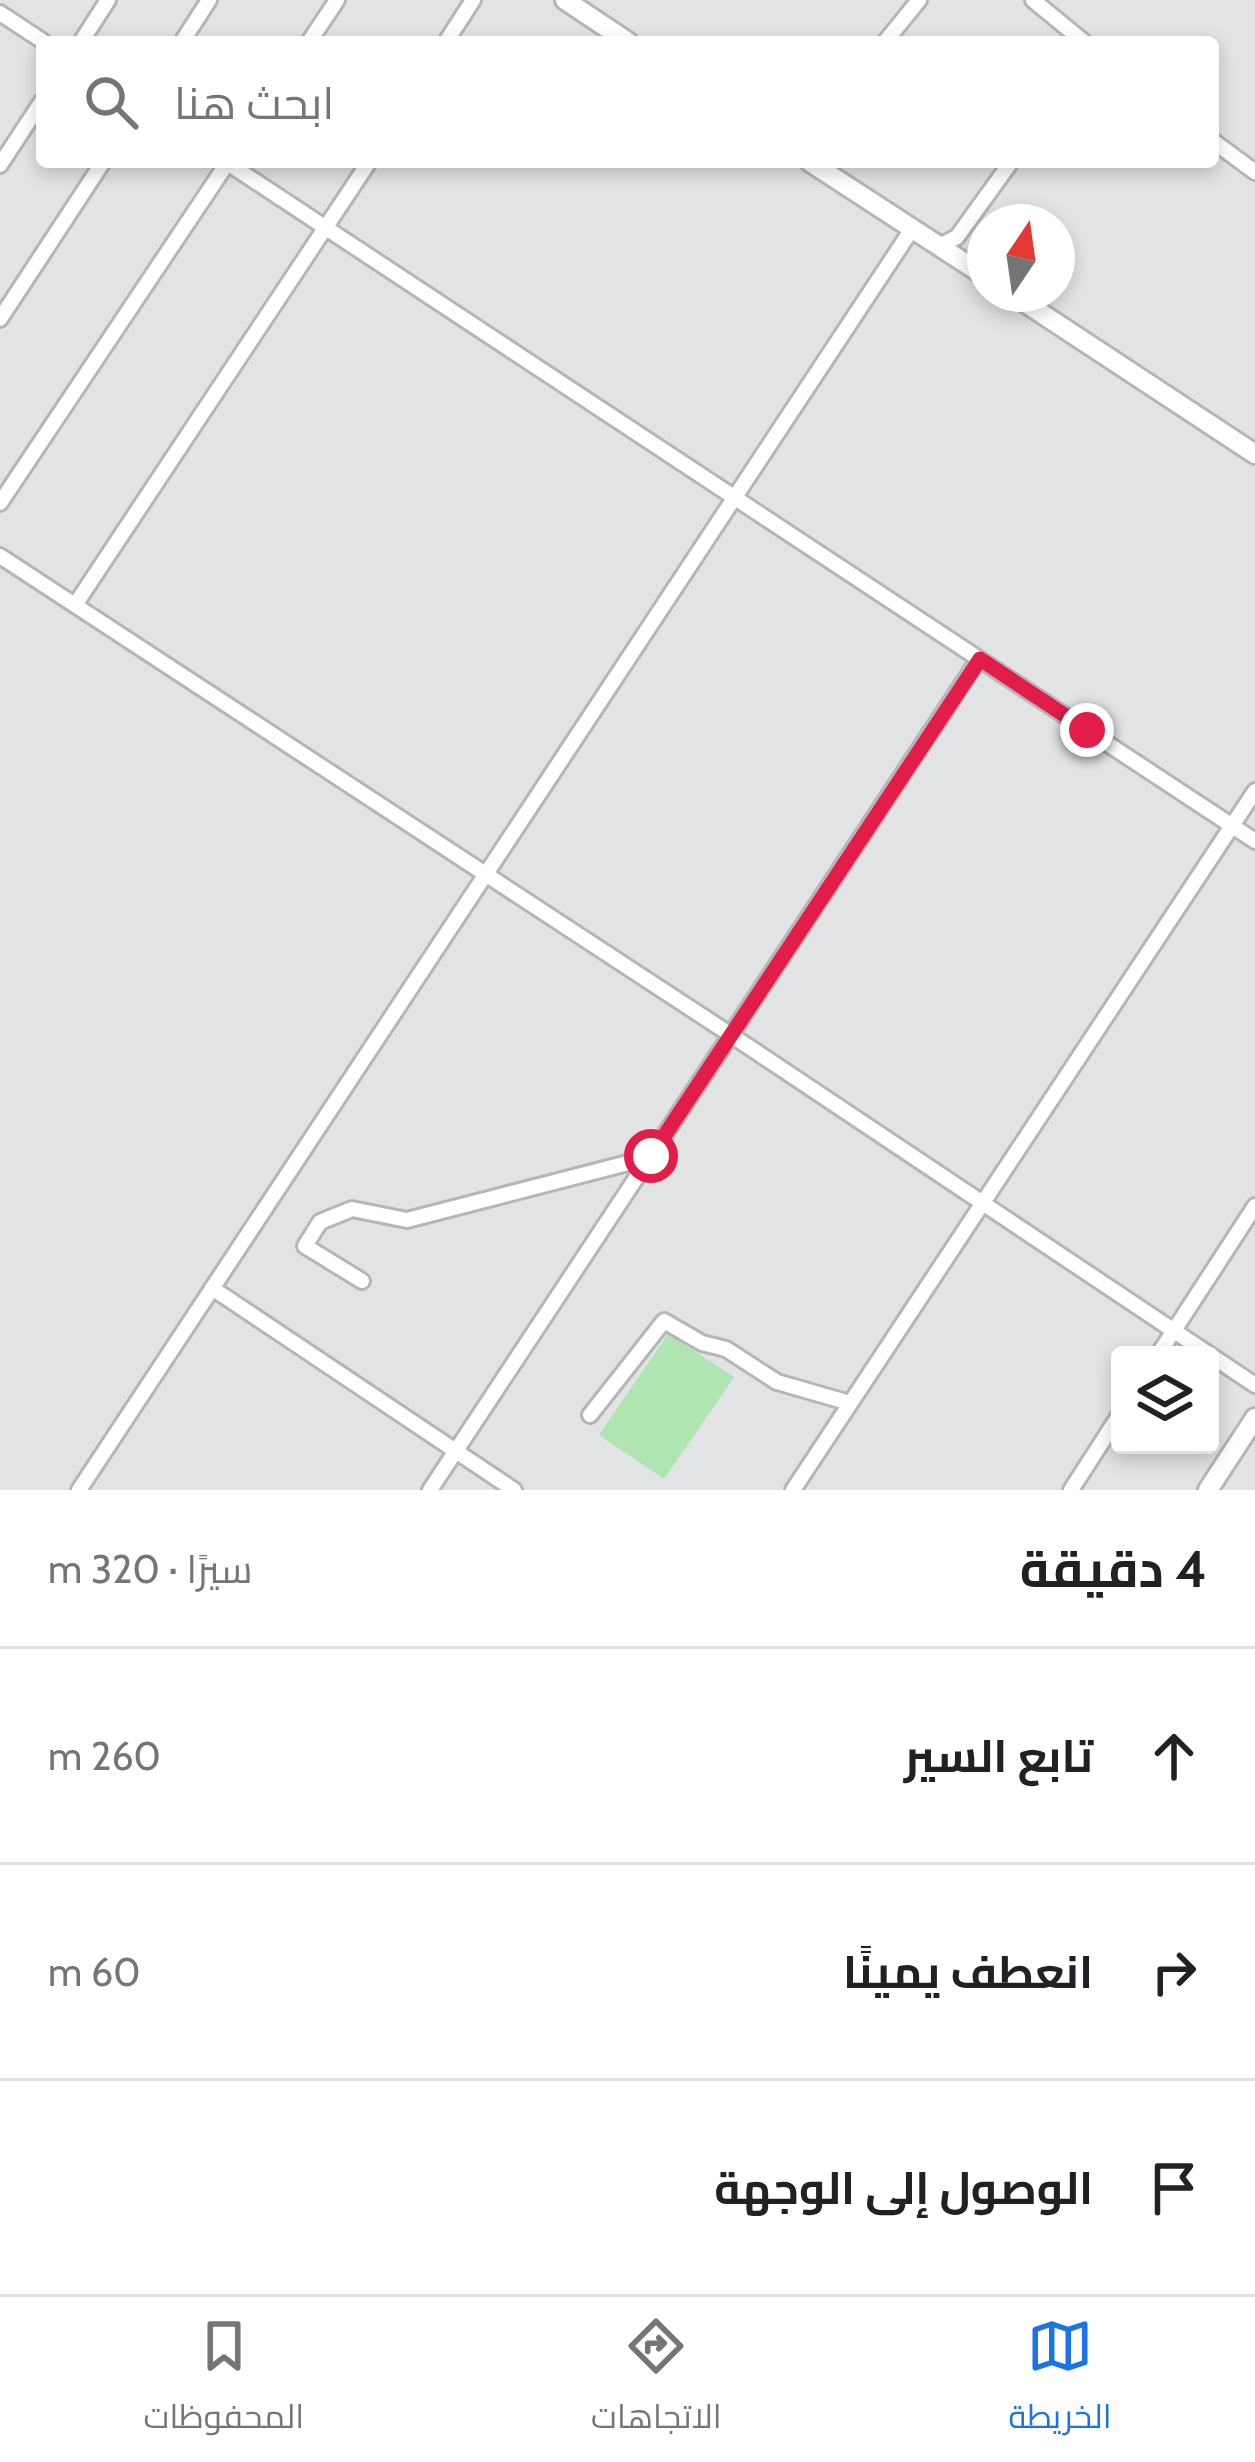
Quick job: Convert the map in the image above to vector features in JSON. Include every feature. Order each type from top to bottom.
[{"type":"street","points":[[85,36],[108,0]]},
{"type":"street","points":[[186,36],[209,0]]},
{"type":"street","points":[[313,36],[337,0]]},
{"type":"street","points":[[450,36],[473,0]]},
{"type":"street","points":[[565,0],[619,36]]},
{"type":"street","points":[[890,36],[915,6],[895,0]]},
{"type":"street","points":[[1033,0],[1077,36]]},
{"type":"street","points":[[0,13],[36,37]]},
{"type":"street","points":[[0,166],[36,110]]},
{"type":"street","points":[[1219,145],[1255,172]]},
{"type":"street","points":[[0,319],[99,168]]},
{"type":"street","points":[[0,503],[223,168]]},
{"type":"street","points":[[236,168],[1255,841]]},
{"type":"street","points":[[75,605],[365,168]]},
{"type":"street","points":[[819,168],[967,264]]},
{"type":"street","points":[[939,246],[957,237],[1007,168]]},
{"type":"street","points":[[79,1490],[912,229]]},
{"type":"street","points":[[1039,312],[1255,454]]},
{"type":"street","points":[[0,556],[487,873],[1255,1385]]},
{"type":"street","points":[[430,1490],[980,659]]},
{"type":"street","points":[[793,1490],[1255,791]]},
{"type":"street","points":[[362,1281],[305,1246],[320,1222],[352,1209],[406,1220],[651,1156]]},
{"type":"street","points":[[1163,1346],[1255,1206]]},
{"type":"street","points":[[212,1288],[514,1490]]},
{"type":"street","points":[[590,1415],[664,1321],[702,1343],[726,1349],[777,1382],[850,1403]]},
{"type":"street","points":[[1208,1490],[1255,1418]]},
{"type":"street","points":[[1072,1490],[1111,1428]]},
{"type":"green space","points":[[668,1334],[734,1377],[664,1479],[599,1435]]},
{"type":"route","points":[[651,1156],[980,659],[1087,730]]}]
